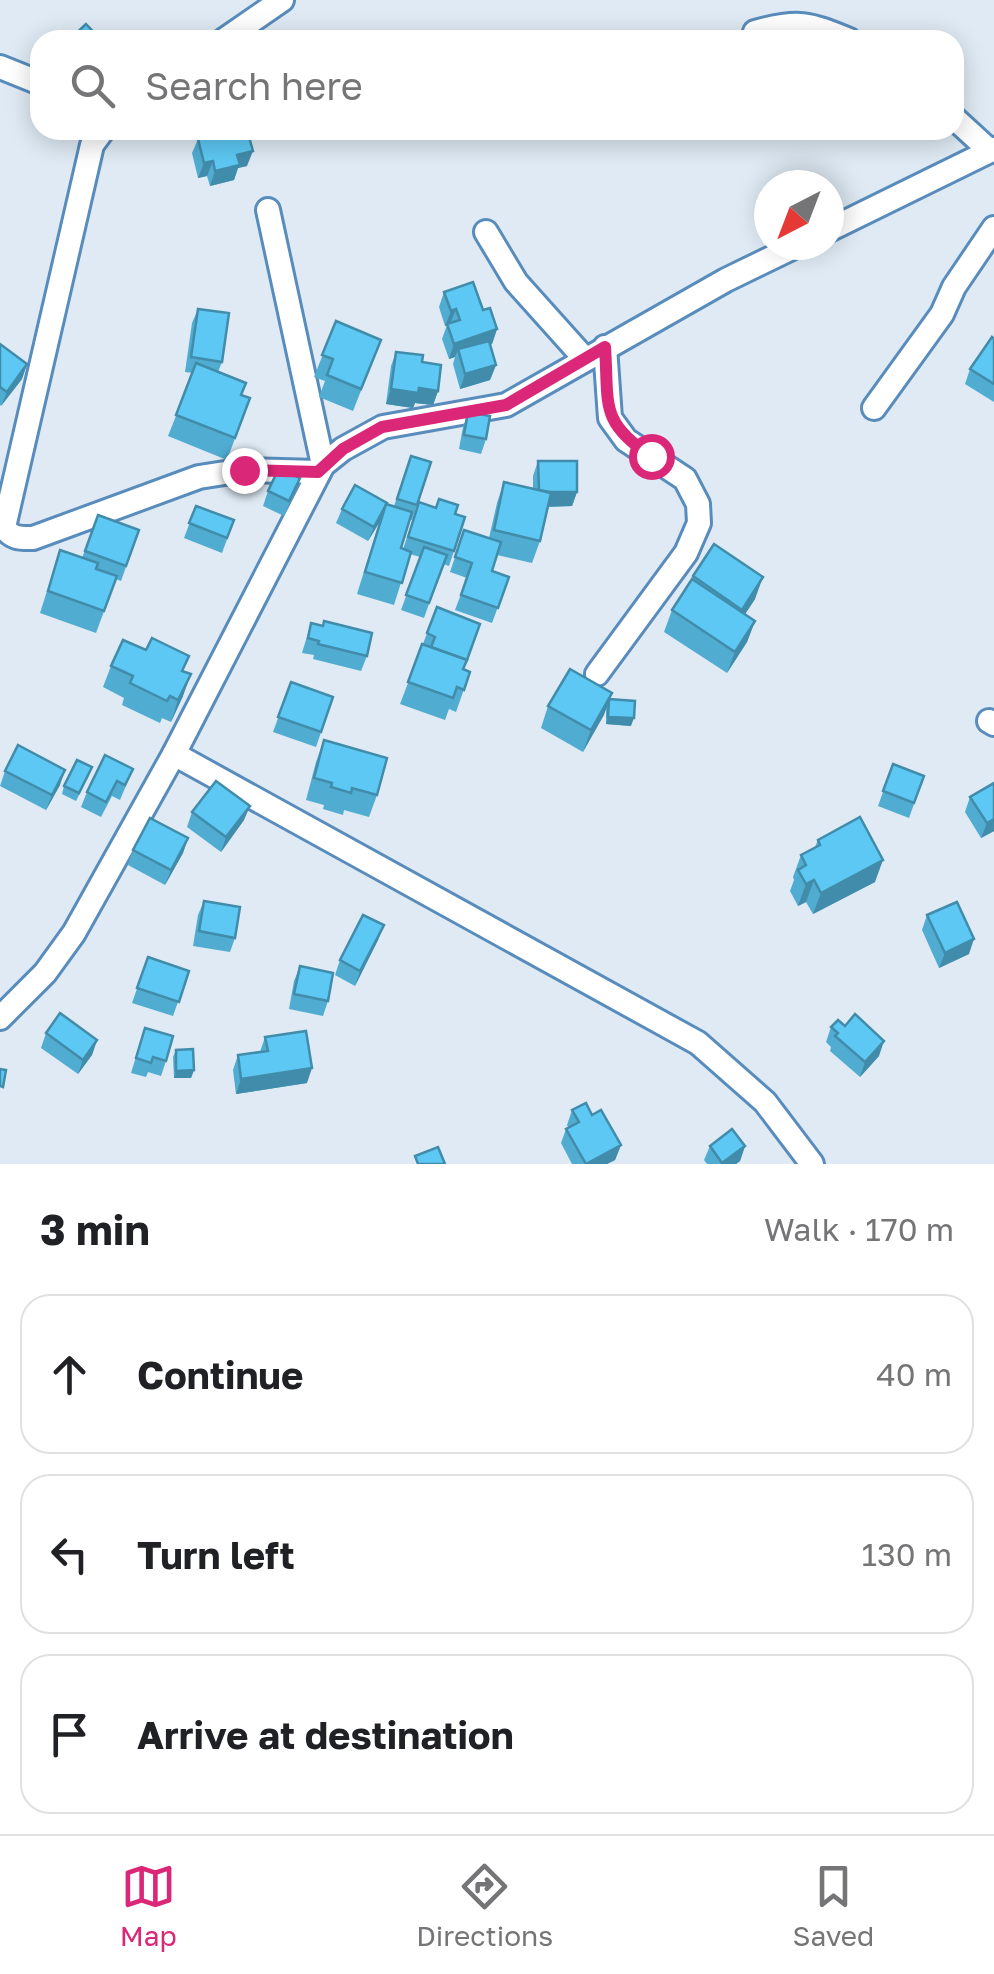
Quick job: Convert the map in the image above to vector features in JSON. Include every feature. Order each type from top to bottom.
[{"type":"street","points":[[238,30],[282,0]]},
{"type":"street","points":[[763,30],[791,23],[820,30]]},
{"type":"street","points":[[0,67],[30,80]]},
{"type":"street","points":[[844,223],[992,150],[964,126]]},
{"type":"street","points":[[96,140],[4,527],[18,538],[33,538],[199,477],[244,470],[321,469]]},
{"type":"street","points":[[268,210],[321,469]]},
{"type":"street","points":[[874,408],[942,314],[954,287],[994,228]]},
{"type":"street","points":[[486,232],[516,282],[595,353],[610,418],[626,440],[685,479],[698,504],[699,523],[686,553],[597,674]]},
{"type":"street","points":[[0,1018],[44,973],[74,933],[174,754],[321,469],[343,449],[382,427],[506,405],[767,260]]},
{"type":"street","points":[[174,754],[698,1043],[764,1102],[812,1164]]},
{"type":"building","points":[[198,140],[250,140],[253,151],[237,155],[240,165],[215,171],[213,161],[204,163]]},
{"type":"building","points":[[473,282],[483,310],[490,308],[497,329],[454,344],[447,324],[460,320],[456,309],[451,311],[444,292]]},
{"type":"building","points":[[198,309],[229,313],[222,362],[191,357]]},
{"type":"building","points":[[336,321],[381,340],[361,389],[327,375],[333,359],[322,355]]},
{"type":"building","points":[[994,339],[994,384],[970,369]]},
{"type":"building","points":[[489,341],[496,365],[465,374],[458,349]]},
{"type":"building","points":[[0,344],[27,364],[7,392],[0,387]]},
{"type":"building","points":[[396,352],[423,355],[422,362],[441,365],[438,391],[391,389]]},
{"type":"building","points":[[196,363],[246,383],[241,395],[250,398],[235,438],[176,415]]},
{"type":"building","points":[[468,412],[490,416],[486,439],[464,435]]},
{"type":"building","points":[[411,456],[431,462],[417,505],[397,499]]},
{"type":"building","points":[[538,461],[577,461],[577,492],[539,490]]},
{"type":"building","points":[[279,468],[300,478],[289,501],[268,491]]},
{"type":"building","points":[[504,482],[551,493],[540,541],[494,530]]},
{"type":"building","points":[[355,485],[387,503],[374,527],[342,509]]},
{"type":"building","points":[[439,499],[458,505],[455,514],[465,517],[454,551],[408,537],[419,502],[436,508]]},
{"type":"building","points":[[386,504],[412,512],[401,548],[411,552],[402,583],[365,572]]},
{"type":"building","points":[[196,506],[234,520],[227,538],[189,523]]},
{"type":"building","points":[[98,515],[139,530],[126,566],[85,551]]},
{"type":"building","points":[[464,530],[501,542],[492,571],[509,577],[498,608],[461,595],[472,563],[455,557]]},
{"type":"building","points":[[714,544],[763,577],[742,610],[693,576]]},
{"type":"building","points":[[424,547],[447,555],[429,603],[406,595]]},
{"type":"building","points":[[60,550],[98,563],[96,569],[117,576],[104,611],[48,591]]},
{"type":"building","points":[[692,579],[755,621],[735,652],[672,610]]},
{"type":"building","points":[[437,607],[480,624],[467,660],[431,647],[435,637],[427,633]]},
{"type":"building","points":[[324,621],[372,633],[367,656],[308,638],[311,623],[323,626]]},
{"type":"building","points":[[152,638],[189,656],[182,671],[191,674],[178,700],[170,696],[167,701],[130,683],[133,676],[111,666],[123,640],[146,650]]},
{"type":"building","points":[[422,644],[467,660],[463,669],[470,672],[464,690],[457,687],[453,698],[408,682]]},
{"type":"building","points":[[570,669],[612,693],[591,730],[548,706]]},
{"type":"building","points":[[291,682],[333,697],[321,732],[278,717]]},
{"type":"building","points":[[609,699],[635,701],[634,718],[608,717]]},
{"type":"building","points":[[324,740],[387,758],[377,795],[352,788],[351,793],[314,778]]},
{"type":"building","points":[[18,745],[65,770],[52,795],[5,771]]},
{"type":"building","points":[[105,755],[133,769],[125,785],[117,781],[106,802],[87,792]]},
{"type":"building","points":[[77,760],[92,767],[79,793],[64,786]]},
{"type":"building","points":[[893,764],[924,776],[914,803],[883,791]]},
{"type":"building","points":[[216,781],[250,806],[226,837],[192,812]]},
{"type":"building","points":[[994,783],[994,819],[987,823],[970,797]]},
{"type":"building","points":[[860,817],[883,860],[821,893],[814,880],[806,884],[798,870],[806,865],[801,855],[820,845],[818,840]]},
{"type":"building","points":[[150,818],[188,838],[171,870],[133,850]]},
{"type":"building","points":[[204,901],[240,907],[235,938],[199,931]]},
{"type":"building","points":[[957,902],[974,939],[945,953],[927,915]]},
{"type":"building","points":[[363,915],[384,925],[360,971],[340,960]]},
{"type":"building","points":[[148,957],[189,971],[179,1002],[137,988]]},
{"type":"building","points":[[300,966],[333,973],[328,1001],[294,994]]},
{"type":"building","points":[[60,1013],[97,1040],[83,1060],[46,1033]]},
{"type":"building","points":[[855,1014],[884,1041],[865,1062],[835,1036],[838,1033],[831,1027],[838,1020],[845,1026]]},
{"type":"building","points":[[145,1028],[173,1036],[166,1061],[153,1057],[151,1063],[136,1058]]},
{"type":"building","points":[[306,1031],[312,1068],[241,1079],[238,1055],[268,1051],[265,1037]]},
{"type":"building","points":[[193,1049],[194,1070],[176,1071],[176,1050]]},
{"type":"building","points":[[0,1069],[6,1070],[3,1087],[0,1086]]},
{"type":"building","points":[[586,1103],[592,1115],[601,1110],[621,1145],[586,1164],[566,1129],[579,1122],[572,1110]]},
{"type":"building","points":[[732,1129],[745,1146],[722,1163],[710,1146]]},
{"type":"building","points":[[438,1147],[445,1164],[418,1164],[415,1156]]},
{"type":"route","points":[[244,470],[318,472],[343,449],[382,427],[506,405],[605,347],[610,418],[626,440],[651,456]]}]
